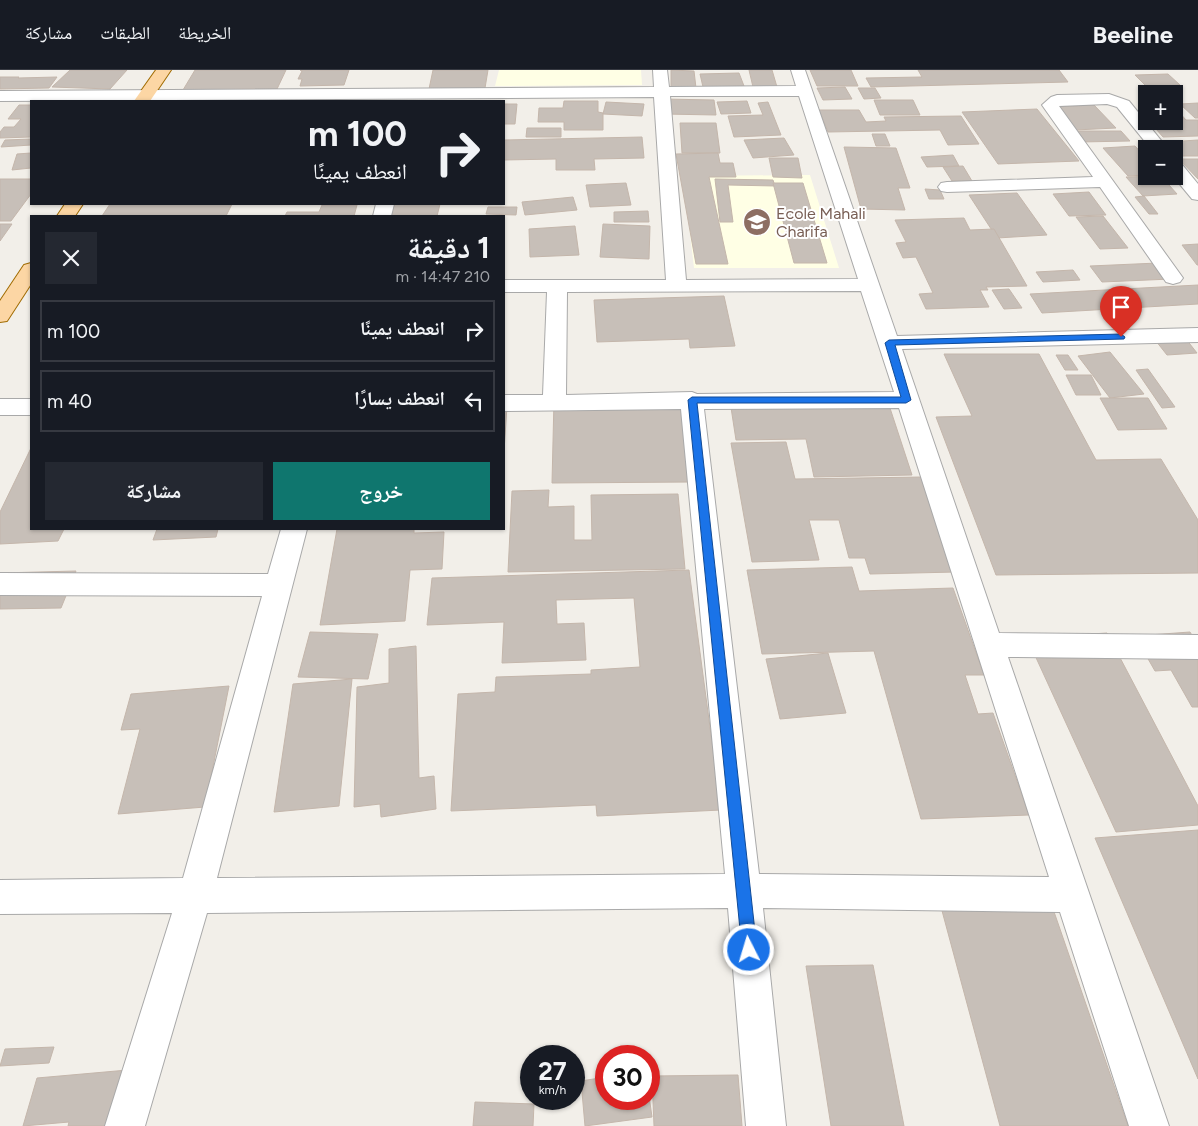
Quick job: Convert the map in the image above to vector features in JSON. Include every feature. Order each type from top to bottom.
[{"type":"main road","points":[[144,98],[164,70]]},
{"type":"main road","points":[[0,316],[24,290],[30,272]]},
{"type":"street","points":[[660,70],[676,286]]},
{"type":"street","points":[[415,97],[420,78]]},
{"type":"street","points":[[0,96],[144,98],[415,97],[662,92],[801,80],[1149,1126]]},
{"type":"street","points":[[1152,140],[1122,104],[1109,99],[1057,100],[1050,105],[1173,278]]},
{"type":"street","points":[[1183,176],[1198,194]]},
{"type":"street","points":[[947,187],[1105,182]]},
{"type":"street","points":[[505,286],[870,285]]},
{"type":"street","points":[[554,402],[557,286]]},
{"type":"street","points":[[889,343],[1198,335]]},
{"type":"street","points":[[505,403],[692,400],[906,400]]},
{"type":"street","points":[[692,400],[744,891],[766,1126]]},
{"type":"street","points":[[0,407],[30,407]]},
{"type":"street","points":[[125,1126],[194,896],[294,530]]},
{"type":"street","points":[[0,584],[279,585]]},
{"type":"street","points":[[990,645],[1198,647]]},
{"type":"street","points":[[0,896],[744,891],[1072,895]]},
{"type":"shaded area","points":[[499,70],[641,70],[642,85],[495,86]]},
{"type":"shaded area","name":"Ecole Mahali Charifa","points":[[810,175],[839,268],[694,268],[683,176]]},
{"type":"building","points":[[70,70],[127,70],[110,89],[52,87]]},
{"type":"building","points":[[195,70],[286,70],[277,89],[183,90]]},
{"type":"building","points":[[300,70],[349,70],[344,85],[300,86],[302,79],[298,79],[302,71]]},
{"type":"building","points":[[433,70],[488,70],[485,88],[429,89]]},
{"type":"building","points":[[671,70],[694,71],[696,88],[671,88]]},
{"type":"building","points":[[749,70],[772,70],[777,87],[753,87]]},
{"type":"building","points":[[810,70],[851,70],[858,86],[817,86]]},
{"type":"building","points":[[918,70],[1059,70],[1068,82],[871,87],[866,78],[922,77]]},
{"type":"building","points":[[739,73],[744,86],[703,87],[700,74]]},
{"type":"building","points":[[1168,74],[1180,85],[1145,85],[1135,75]]},
{"type":"building","points":[[0,77],[57,77],[49,88],[0,89]]},
{"type":"building","points":[[845,87],[852,99],[823,100],[817,88]]},
{"type":"building","points":[[858,88],[875,88],[881,98],[864,99]]},
{"type":"building","points":[[663,99],[714,100],[716,115],[664,114]]},
{"type":"building","points":[[874,100],[913,100],[920,115],[880,115]]},
{"type":"building","points":[[564,101],[598,101],[598,112],[603,113],[603,130],[564,130],[564,122],[538,122],[539,108],[563,108]]},
{"type":"building","points":[[747,101],[751,113],[721,114],[717,102]]},
{"type":"building","points":[[606,102],[644,104],[642,116],[603,114]]},
{"type":"building","points":[[768,102],[781,135],[734,137],[728,116],[763,115],[758,103]]},
{"type":"building","points":[[1198,103],[1198,118],[1195,118],[1183,107],[1183,104]]},
{"type":"building","points":[[505,104],[517,104],[515,124],[505,124]]},
{"type":"building","points":[[19,105],[30,105],[30,137],[0,138],[0,132],[4,127],[14,127],[21,119],[8,119]]},
{"type":"building","points":[[1094,105],[1116,128],[1075,130],[1054,107]]},
{"type":"building","points":[[1037,109],[1079,161],[998,164],[962,112]]},
{"type":"building","points":[[819,110],[859,110],[866,122],[886,121],[884,117],[961,116],[979,144],[948,145],[940,130],[828,132]]},
{"type":"building","points":[[1183,117],[1186,120],[1198,120],[1198,136],[1163,137],[1157,130],[1183,130]]},
{"type":"building","points":[[680,123],[716,123],[720,153],[682,153]]},
{"type":"building","points":[[527,128],[561,128],[561,137],[526,137]]},
{"type":"building","points":[[1072,131],[1121,131],[1130,141],[1080,142]]},
{"type":"building","points":[[872,134],[885,134],[890,146],[876,146]]},
{"type":"building","points":[[642,137],[644,158],[594,159],[595,170],[556,170],[556,159],[505,160],[505,140]]},
{"type":"building","points":[[784,138],[794,155],[753,158],[744,140]]},
{"type":"building","points":[[30,139],[30,145],[1,147],[5,140]]},
{"type":"building","points":[[1198,140],[1198,156],[1183,156],[1183,141]]},
{"type":"building","points":[[1135,146],[1138,149],[1138,175],[1128,176],[1103,148]]},
{"type":"building","points":[[844,147],[896,148],[910,188],[898,188],[905,210],[861,209]]},
{"type":"building","points":[[30,153],[30,168],[12,170],[17,154]]},
{"type":"building","points":[[718,153],[720,163],[733,163],[736,177],[709,177],[728,264],[696,264],[676,154]]},
{"type":"building","points":[[953,155],[959,166],[927,167],[921,157]]},
{"type":"building","points":[[769,158],[798,158],[802,178],[773,177]]},
{"type":"building","points":[[1183,159],[1198,159],[1198,179],[1183,163]]},
{"type":"building","points":[[963,166],[972,181],[952,181],[943,167]]},
{"type":"building","points":[[1126,177],[1138,177],[1138,185],[1169,185],[1177,194],[1143,196]]},
{"type":"building","points":[[0,179],[30,179],[30,195],[11,221],[0,221]]},
{"type":"building","points":[[715,179],[773,180],[775,186],[728,185],[733,222],[720,222]]},
{"type":"building","points":[[626,183],[631,205],[590,207],[586,185]]},
{"type":"building","points":[[773,183],[803,183],[827,263],[794,263]]},
{"type":"building","points":[[925,189],[940,190],[944,199],[929,199]]},
{"type":"building","points":[[1089,192],[1106,215],[1069,216],[1053,194]]},
{"type":"building","points":[[1017,193],[1047,235],[997,238],[969,195]]},
{"type":"building","points":[[1144,196],[1158,214],[1149,214],[1135,197]]},
{"type":"building","points":[[573,197],[577,210],[525,215],[522,202]]},
{"type":"building","points":[[109,205],[232,205],[226,215],[103,215]]},
{"type":"building","points":[[322,205],[357,205],[354,215],[286,215],[287,212],[319,212]]},
{"type":"building","points":[[393,205],[440,205],[437,215],[389,215]]},
{"type":"building","points":[[488,207],[517,207],[516,215],[486,214]]},
{"type":"building","points":[[648,211],[649,222],[614,222],[614,212]]},
{"type":"building","points":[[1103,216],[1128,248],[1100,249],[1076,217]]},
{"type":"building","points":[[964,218],[970,230],[994,229],[1027,286],[986,287],[988,290],[980,290],[989,307],[926,309],[919,294],[933,293],[916,257],[903,258],[896,243],[906,242],[895,220]]},
{"type":"building","points":[[0,224],[12,224],[0,241]]},
{"type":"building","points":[[603,224],[650,226],[649,259],[600,257]]},
{"type":"building","points":[[575,226],[579,255],[530,257],[529,229]]},
{"type":"building","points":[[1198,244],[1198,265],[1197,265],[1182,245]]},
{"type":"building","points":[[1158,263],[1171,279],[1102,282],[1090,266]]},
{"type":"building","points":[[1073,270],[1080,280],[1043,282],[1036,272]]},
{"type":"building","points":[[1198,285],[1198,304],[1042,313],[1030,294]]},
{"type":"building","points":[[1009,289],[1022,308],[1004,309],[992,290]]},
{"type":"building","points":[[724,296],[735,346],[690,348],[689,339],[597,342],[594,300]]},
{"type":"building","points":[[1182,334],[1197,353],[1167,355],[1152,336]]},
{"type":"building","points":[[1110,352],[1144,394],[1110,398],[1078,356]]},
{"type":"building","points":[[944,354],[1039,354],[1096,460],[1161,459],[1198,520],[1198,573],[996,575],[936,417],[972,416]]},
{"type":"building","points":[[1056,355],[1068,355],[1078,370],[1065,370]]},
{"type":"building","points":[[1148,369],[1175,407],[1162,408],[1136,370]]},
{"type":"building","points":[[1066,375],[1091,375],[1101,395],[1076,395]]},
{"type":"building","points":[[1100,398],[1148,398],[1167,429],[1118,430]]},
{"type":"building","points":[[887,399],[912,475],[814,477],[806,439],[736,440],[730,401]]},
{"type":"building","points":[[554,400],[683,400],[691,482],[552,483]]},
{"type":"building","points":[[505,406],[507,406],[505,436]]},
{"type":"building","points":[[786,442],[795,479],[922,477],[956,572],[870,574],[865,558],[849,558],[839,520],[809,520],[819,560],[752,562],[731,443]]},
{"type":"building","points":[[30,450],[30,530],[64,530],[58,541],[0,544],[0,512]]},
{"type":"building","points":[[549,490],[548,507],[574,506],[574,540],[592,540],[591,495],[678,494],[685,569],[508,572],[512,491]]},
{"type":"building","points":[[157,530],[218,530],[216,537],[153,540]]},
{"type":"building","points":[[337,530],[414,530],[414,533],[444,532],[442,569],[410,570],[405,621],[320,625]]},
{"type":"building","points":[[852,567],[859,591],[953,588],[984,675],[965,675],[978,714],[993,713],[1029,815],[921,819],[874,651],[762,654],[747,570]]},
{"type":"building","points":[[689,570],[721,810],[597,816],[596,805],[451,811],[458,694],[495,692],[496,677],[591,674],[591,670],[640,667],[634,598],[556,600],[557,624],[584,623],[586,660],[502,663],[504,622],[427,625],[432,578]]},
{"type":"building","points":[[76,571],[61,608],[0,609],[0,573]]},
{"type":"building","points":[[310,632],[378,634],[368,679],[298,677]]},
{"type":"building","points":[[1190,632],[1198,645],[1198,707],[1192,707],[1171,670],[1155,671],[1135,636]]},
{"type":"building","points":[[1107,633],[1198,806],[1198,825],[1116,832],[1027,638]]},
{"type":"building","points":[[416,646],[419,778],[434,776],[436,809],[381,817],[380,804],[354,807],[357,687],[389,683],[389,649]]},
{"type":"building","points":[[828,653],[846,713],[780,719],[766,659]]},
{"type":"building","points":[[352,679],[339,806],[274,812],[293,684]]},
{"type":"building","points":[[229,686],[205,807],[118,814],[140,729],[121,730],[131,694]]},
{"type":"building","points":[[1198,830],[1198,1079],[1095,838]]},
{"type":"building","points":[[1042,877],[1128,1126],[1000,1126],[934,881]]},
{"type":"building","points":[[873,965],[904,1126],[831,1126],[806,966]]},
{"type":"building","points":[[54,1047],[49,1063],[0,1066],[5,1049]]},
{"type":"building","points":[[139,1069],[127,1126],[68,1126],[69,1122],[23,1126],[37,1078]]},
{"type":"building","points":[[738,1075],[742,1126],[654,1126],[653,1110],[660,1110],[660,1076]]},
{"type":"building","points":[[595,1079],[595,1110],[651,1110],[652,1117],[585,1126],[585,1080]]},
{"type":"building","points":[[475,1102],[520,1104],[520,1110],[534,1110],[533,1126],[473,1126]]},
{"type":"place","name":"Ecole Mahali Charifa","points":[[757,222]]},
{"type":"route","points":[[749,950],[692,400],[906,400],[889,343],[1121,337]]}]
